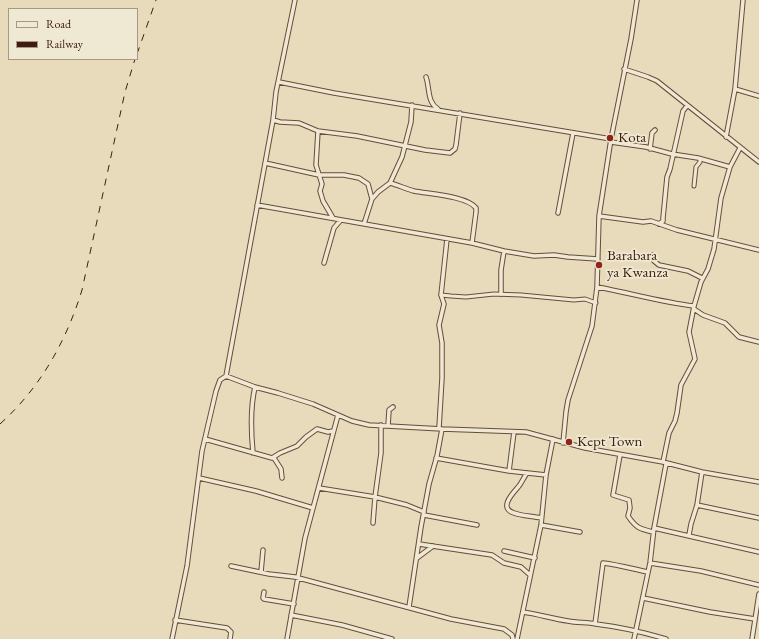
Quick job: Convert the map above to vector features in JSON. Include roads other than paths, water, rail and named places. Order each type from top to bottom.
[{"type":"street","points":[[172,639],[186,566],[205,439],[216,391],[220,380],[226,376],[273,120],[276,92],[295,0]]},
{"type":"street","points":[[563,442],[568,400],[592,326],[596,303],[599,216],[611,140],[637,0]]},
{"type":"street","points":[[726,137],[735,89],[744,0]]},
{"type":"street","points":[[624,69],[648,76],[657,81],[759,162]]},
{"type":"street","points":[[426,77],[431,102],[439,110]]},
{"type":"street","points":[[279,82],[334,93],[460,113],[611,140],[700,159],[730,168]]},
{"type":"street","points":[[735,89],[759,96]]},
{"type":"street","points":[[364,224],[372,199],[378,192],[390,183],[405,146],[411,122],[412,105]]},
{"type":"street","points":[[659,224],[663,218],[667,177],[670,169],[672,154],[683,111],[687,106]]},
{"type":"street","points":[[273,120],[299,123],[318,131],[357,136],[445,153],[452,152],[456,145],[460,113]]},
{"type":"street","points":[[650,148],[652,133],[655,130]]},
{"type":"street","points":[[318,131],[316,165],[322,184],[320,191],[332,219],[334,228]]},
{"type":"street","points":[[558,213],[573,133]]},
{"type":"street","points":[[634,639],[650,562],[669,433],[677,413],[681,385],[695,359],[689,332],[694,308],[702,278],[708,269],[714,249],[721,198],[730,168],[740,148]]},
{"type":"street","points":[[694,186],[696,171],[700,159]]},
{"type":"street","points":[[265,163],[320,175],[344,175],[365,180],[368,184],[372,199]]},
{"type":"street","points":[[390,183],[415,191],[432,193],[470,203],[476,208],[472,243]]},
{"type":"street","points":[[257,205],[340,221],[472,243],[504,251],[534,256],[554,255],[598,259]]},
{"type":"street","points":[[599,216],[643,222],[651,221],[759,250]]},
{"type":"street","points":[[324,262],[334,228],[340,221]]},
{"type":"street","points":[[409,607],[414,570],[429,484],[436,458],[440,429],[442,343],[439,325],[444,301],[441,294],[447,239]]},
{"type":"street","points":[[500,294],[501,270],[504,251]]},
{"type":"street","points":[[652,255],[654,261],[660,265],[688,271],[702,278]]},
{"type":"street","points":[[597,287],[694,308],[703,314],[725,323],[739,337],[759,342]]},
{"type":"street","points":[[441,294],[466,297],[500,294],[521,295],[574,300],[585,299],[596,303]]},
{"type":"street","points":[[226,376],[255,387],[278,392],[359,422],[388,426],[526,432],[585,448],[759,482]]},
{"type":"street","points":[[253,453],[251,433],[255,387]]},
{"type":"street","points":[[388,426],[389,410],[393,407]]},
{"type":"street","points":[[287,639],[306,538],[338,415]]},
{"type":"street","points":[[373,523],[381,453],[381,425]]},
{"type":"street","points":[[205,439],[274,458],[280,453],[297,446],[317,429],[328,432],[333,431]]},
{"type":"street","points":[[509,471],[514,432]]},
{"type":"street","points":[[517,639],[541,525],[546,475],[553,439]]},
{"type":"street","points":[[620,455],[613,495],[629,500],[630,508],[628,516],[635,525],[643,530],[689,535],[759,552]]},
{"type":"street","points":[[274,458],[280,467],[282,478]]},
{"type":"street","points":[[436,458],[509,471],[546,475]]},
{"type":"street","points":[[689,535],[697,505],[702,472]]},
{"type":"street","points":[[527,473],[521,483],[508,498],[508,508],[514,513],[541,518]]},
{"type":"street","points":[[199,478],[220,482],[313,508]]},
{"type":"street","points":[[319,488],[375,497],[407,505],[424,514],[477,525]]},
{"type":"street","points":[[273,496],[274,490]]},
{"type":"street","points":[[697,505],[759,518]]},
{"type":"street","points":[[541,525],[580,532]]},
{"type":"street","points":[[419,544],[492,555],[504,563],[521,567],[530,575]]},
{"type":"street","points":[[417,558],[433,546]]},
{"type":"street","points":[[261,572],[263,550]]},
{"type":"street","points":[[504,551],[535,558]]},
{"type":"street","points":[[650,562],[701,571],[759,585]]},
{"type":"street","points":[[595,624],[604,564],[622,566],[636,571],[648,572]]},
{"type":"street","points":[[231,566],[298,579],[385,600],[451,619],[504,629],[512,635],[513,639]]},
{"type":"street","points":[[264,592],[263,598],[294,604]]},
{"type":"street","points":[[752,639],[759,594]]},
{"type":"street","points":[[643,598],[710,612],[754,619]]},
{"type":"street","points":[[523,612],[568,621],[653,634],[666,639]]},
{"type":"street","points":[[292,615],[342,625],[392,639]]},
{"type":"street","points":[[175,620],[227,628],[231,632],[230,639]]},
{"type":"railway","points":[[138,51],[156,0]]},
{"type":"railway","points":[[0,424],[27,395],[50,363],[60,346],[76,309],[82,290],[125,92],[135,60]]},
{"type":"place","name":"Kota","points":[[610,138]]},
{"type":"place","name":"Barabara ya Kwanza","points":[[599,265]]},
{"type":"place","name":"Kept Town","points":[[569,442]]}]
